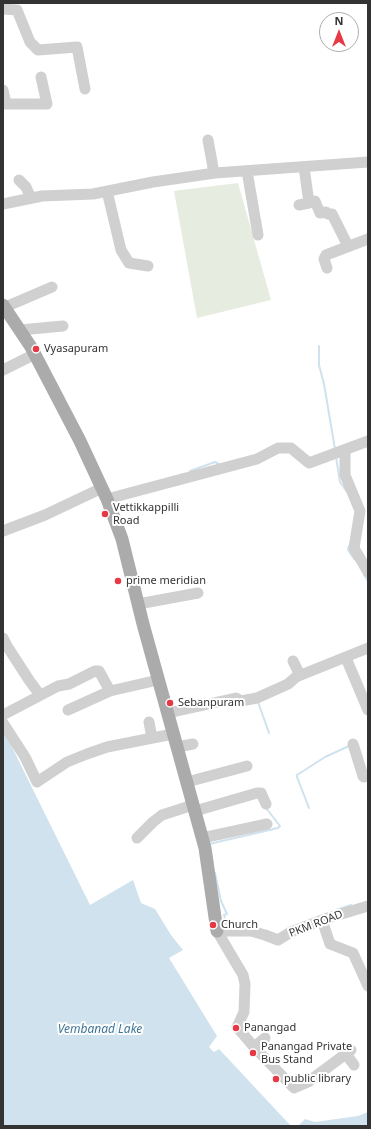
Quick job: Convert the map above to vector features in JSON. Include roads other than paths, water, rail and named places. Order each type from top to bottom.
[{"type":"main road","points":[[4,307],[35,354],[80,441],[104,493],[122,539],[158,680],[205,848],[217,931]]},
{"type":"street","points":[[3,9],[17,10],[30,42],[38,50],[78,46],[85,89]]},
{"type":"street","points":[[3,90],[5,104],[47,104],[41,77]]},
{"type":"street","points":[[208,140],[214,173]]},
{"type":"street","points":[[3,204],[42,196],[93,194],[154,182],[214,173],[368,162]]},
{"type":"street","points":[[304,167],[304,204],[315,200],[320,213],[326,212],[328,214],[332,214],[348,246]]},
{"type":"street","points":[[247,171],[258,235]]},
{"type":"street","points":[[19,180],[26,187],[31,198]]},
{"type":"street","points":[[107,191],[121,250],[129,263],[148,266]]},
{"type":"street","points":[[327,268],[324,259],[326,255],[368,239]]},
{"type":"street","points":[[4,307],[52,287]]},
{"type":"street","points":[[20,330],[63,326]]},
{"type":"street","points":[[3,370],[35,354]]},
{"type":"street","points":[[3,531],[29,522],[77,501],[104,493],[257,460],[278,448],[292,448],[309,463],[368,441]]},
{"type":"street","points":[[345,450],[345,475],[360,511],[354,548],[368,572]]},
{"type":"street","points":[[138,604],[198,593]]},
{"type":"street","points":[[3,638],[28,680],[40,695]]},
{"type":"street","points":[[167,710],[236,698],[241,701],[257,698],[288,684],[300,675],[368,648]]},
{"type":"street","points":[[346,658],[368,710]]},
{"type":"street","points":[[293,661],[300,675]]},
{"type":"street","points":[[3,715],[58,686],[69,684],[95,671],[99,671],[110,691]]},
{"type":"street","points":[[68,710],[110,691],[158,680]]},
{"type":"street","points":[[167,710],[194,700]]},
{"type":"street","points":[[149,722],[152,738]]},
{"type":"street","points":[[3,723],[25,757],[37,782],[67,762],[87,754],[107,747],[173,734]]},
{"type":"street","points":[[177,747],[193,744]]},
{"type":"street","points":[[353,744],[363,776],[368,776]]},
{"type":"street","points":[[187,782],[247,766]]},
{"type":"street","points":[[137,838],[162,815],[256,793],[260,793],[266,804]]},
{"type":"street","points":[[202,838],[267,824]]},
{"type":"street","name":"PKM ROAD","points":[[217,931],[251,931],[278,940],[291,932],[322,920],[368,906]]},
{"type":"street","points":[[322,920],[330,944],[353,953],[368,985]]},
{"type":"street","points":[[217,931],[243,975],[245,984],[244,1012],[238,1027],[294,1088],[308,1082],[348,1052],[354,1065]]},
{"type":"street","points":[[254,1046],[265,1038]]},
{"type":"water","name":"Vembanad Lake","points":[[3,735],[6,735],[90,905],[133,880],[141,903],[155,909],[171,935],[183,950],[169,958],[217,1036],[209,1047],[214,1052],[219,1049],[291,1126],[3,1126]]},
{"type":"water","points":[[368,1112],[368,1126],[298,1126],[305,1119],[315,1122],[358,1116]]},
{"type":"waterway","points":[[319,346],[319,365],[324,384],[335,449]]},
{"type":"waterway","points":[[336,457],[340,482],[347,492]]},
{"type":"waterway","points":[[190,471],[215,462],[219,464]]},
{"type":"waterway","points":[[349,546],[348,550],[354,559]]},
{"type":"waterway","points":[[364,575],[368,581]]},
{"type":"waterway","points":[[258,702],[269,733]]},
{"type":"waterway","points":[[309,808],[297,775],[325,757],[349,746]]},
{"type":"waterway","points":[[209,844],[278,828],[280,826],[266,808]]},
{"type":"waterway","points":[[215,873],[221,901],[227,914],[224,915],[228,927]]},
{"type":"waterway","points":[[336,910],[351,905]]},
{"type":"place","name":"Vyasapuram","points":[[36,349]]},
{"type":"place","name":"Vettikkappilli Road","points":[[105,514]]},
{"type":"place","name":"prime meridian","points":[[118,581]]},
{"type":"place","name":"Sebanpuram","points":[[170,703]]},
{"type":"place","name":"Church","points":[[213,925]]},
{"type":"place","name":"Panangad","points":[[236,1028]]},
{"type":"place","name":"Panangad Private Bus Stand","points":[[253,1053]]},
{"type":"place","name":"public library","points":[[276,1079]]}]
